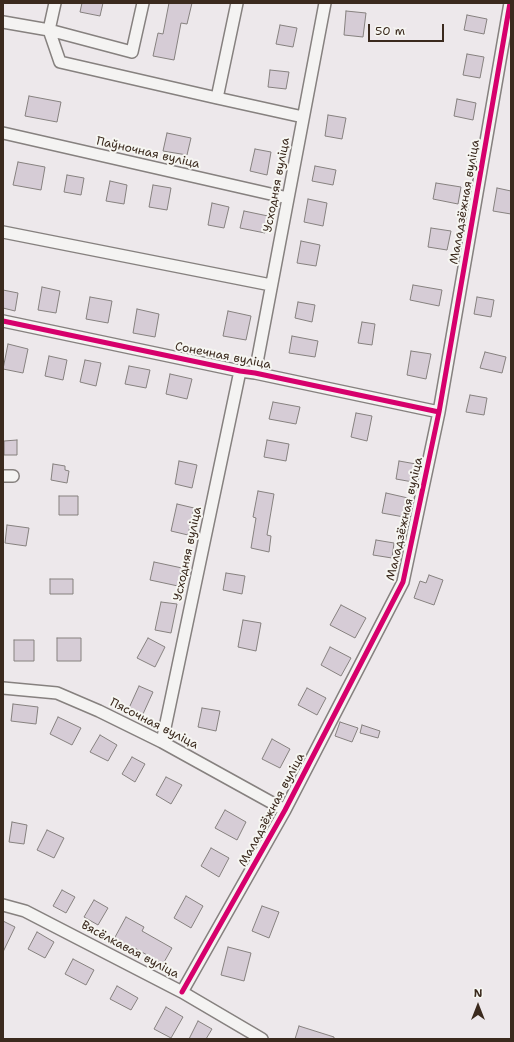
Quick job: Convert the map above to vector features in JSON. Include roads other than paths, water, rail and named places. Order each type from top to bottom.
[{"type":"street","points":[[54,3],[49,30],[60,62],[303,117]]},
{"type":"street","points":[[3,22],[49,30],[132,52],[143,3]]},
{"type":"street","points":[[217,98],[237,3]]},
{"type":"street","name":"Усходняя вуліца","points":[[255,372],[325,3]]},
{"type":"street","name":"Маладзёжная вуліца","points":[[182,992],[285,810],[403,582],[439,412],[510,3]]},
{"type":"street","name":"Паўночная вуліца","points":[[3,133],[288,198]]},
{"type":"street","points":[[3,232],[271,285]]},
{"type":"street","name":"Сонечная вуліца","points":[[3,321],[240,371],[255,372],[439,412]]},
{"type":"street","name":"Усходняя вуліца","points":[[162,742],[240,371]]},
{"type":"street","name":"Пясочная вуліца","points":[[3,688],[57,693],[99,711],[162,742],[285,810]]},
{"type":"street","name":"Вясёлкавая вуліца","points":[[3,905],[25,911],[182,992],[262,1039]]}]
